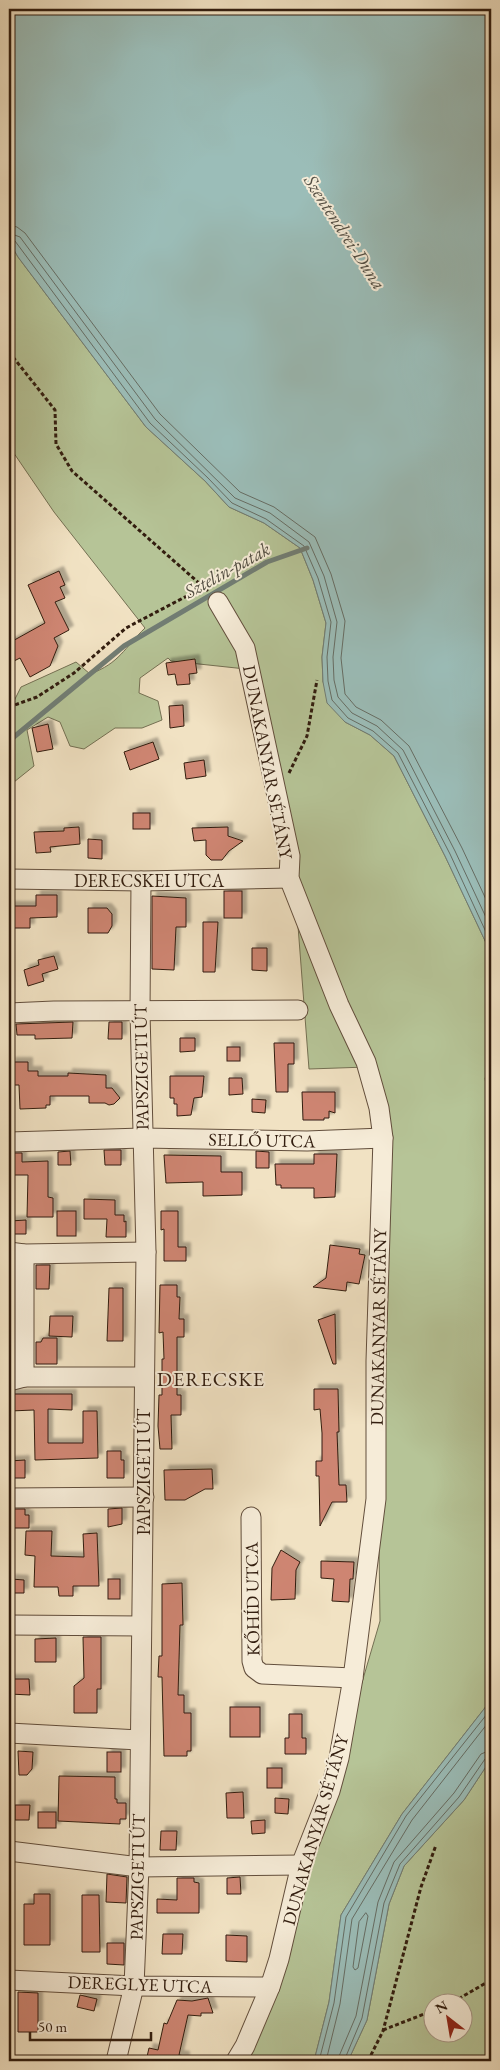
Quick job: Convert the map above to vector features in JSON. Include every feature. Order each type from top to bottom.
[{"type":"street","name":"DUNAKANYAR SÉTÁNY","points":[[218,602],[245,648],[290,856],[289,878],[306,915],[339,1005],[366,1062],[379,1108],[383,1138],[376,1361],[376,1499],[354,1678],[339,1758],[330,1791],[301,1865],[279,1959],[270,1987],[245,2046],[236,2061]]},
{"type":"street","name":"DERECSKEI UTCA","points":[[9,879],[141,881],[289,878]]},
{"type":"street","name":"PAPSZIGETI ÚT","points":[[116,2061],[134,1986],[139,1867],[139,1740],[144,1497],[143,1377],[146,1252],[140,1012],[141,881]]},
{"type":"street","points":[[9,1013],[54,1011],[298,1010]]},
{"type":"street","name":"SELLŐ UTCA","points":[[9,1142],[142,1138],[307,1141],[383,1138]]},
{"type":"street","points":[[143,1377],[16,1379],[16,1253],[146,1252]]},
{"type":"street","points":[[9,1498],[144,1497]]},
{"type":"street","name":"KŐHÍD UTCA","points":[[251,1517],[252,1661],[254,1668],[262,1674],[354,1678]]},
{"type":"street","points":[[9,1625],[141,1626]]},
{"type":"street","points":[[9,1733],[139,1740]]},
{"type":"street","points":[[9,1852],[139,1867],[301,1865]]},
{"type":"street","name":"DEREGLYE UTCA","points":[[9,1980],[134,1986],[270,1987]]},
{"type":"path","points":[[9,352],[55,410],[56,444],[72,471],[204,587],[126,628],[74,673],[37,696],[9,707]]},
{"type":"path","points":[[277,798],[307,736],[317,680]]},
{"type":"path","points":[[368,2061],[383,2031],[421,1887],[436,1845]]},
{"type":"path","points":[[470,1992],[491,1982]]},
{"type":"path","points":[[383,2031],[422,2015]]},
{"type":"green space","points":[[9,241],[18,257],[146,427],[205,481],[229,507],[264,523],[300,548],[313,580],[326,623],[322,657],[323,682],[345,722],[370,735],[394,756],[445,856],[488,947],[491,978],[491,1070],[485,1078],[491,1119],[491,1700],[402,1814],[341,1915],[329,2002],[314,2061],[230,2061],[276,1976],[380,1621],[373,1082],[367,1067],[309,1069],[295,887],[255,670],[171,661],[168,658],[140,678],[139,693],[158,701],[162,720],[142,728],[115,728],[84,749],[70,746],[60,722],[48,717],[27,730],[34,766],[9,786],[9,711],[21,687],[76,662],[90,674],[100,670],[115,660],[145,628],[54,512],[9,446]]},
{"type":"green space","points":[[491,1759],[491,2061],[348,2061],[367,2020],[389,1904],[404,1866],[464,1800]]},
{"type":"water","name":"Szentendrei-Duna","points":[[9,9],[491,9],[491,978],[488,947],[445,856],[394,756],[370,735],[345,722],[327,703],[323,682],[322,657],[326,623],[313,580],[300,548],[264,523],[229,507],[205,481],[146,427],[18,257],[9,241]]},
{"type":"water","points":[[491,1700],[491,1759],[464,1800],[404,1866],[389,1904],[367,2020],[348,2061],[314,2061],[329,2002],[341,1915],[402,1814]]},
{"type":"building","points":[[59,571],[65,585],[60,587],[65,598],[55,602],[69,630],[54,638],[58,646],[50,666],[30,677],[20,658],[14,661],[9,652],[9,643],[45,623],[28,585]]},
{"type":"building","points":[[195,659],[197,673],[189,674],[190,684],[177,685],[175,674],[168,675],[166,663]]},
{"type":"building","points":[[183,705],[184,726],[170,728],[169,706]]},
{"type":"building","points":[[48,724],[53,749],[37,752],[32,728]]},
{"type":"building","points":[[153,742],[159,759],[130,770],[124,752]]},
{"type":"building","points":[[204,760],[206,776],[186,779],[184,763]]},
{"type":"building","points":[[133,813],[150,813],[150,829],[133,829]]},
{"type":"building","points":[[79,827],[80,844],[50,847],[51,852],[36,853],[34,832],[64,831],[64,828]]},
{"type":"building","points":[[228,827],[228,836],[243,841],[229,851],[222,860],[211,860],[206,855],[206,840],[194,841],[192,828]]},
{"type":"building","points":[[88,839],[102,840],[102,859],[88,858]]},
{"type":"building","points":[[224,891],[242,891],[242,918],[224,918]]},
{"type":"building","points":[[36,895],[57,895],[57,917],[30,918],[30,928],[9,928],[9,906],[36,906]]},
{"type":"building","points":[[152,896],[186,898],[186,927],[176,927],[174,970],[152,969]]},
{"type":"building","points":[[88,908],[107,908],[112,914],[112,926],[108,933],[88,933]]},
{"type":"building","points":[[203,922],[218,922],[215,972],[203,972]]},
{"type":"building","points":[[252,948],[267,948],[267,971],[252,970]]},
{"type":"building","points":[[54,956],[58,969],[42,974],[44,981],[28,986],[24,970],[39,965],[38,960]]},
{"type":"building","points":[[73,1022],[72,1038],[35,1039],[35,1035],[17,1035],[16,1024]]},
{"type":"building","points":[[109,1022],[122,1022],[122,1039],[108,1039]]},
{"type":"building","points":[[180,1038],[195,1038],[195,1051],[180,1052]]},
{"type":"building","points":[[274,1043],[294,1043],[294,1064],[288,1064],[288,1092],[276,1092]]},
{"type":"building","points":[[227,1047],[240,1047],[240,1061],[227,1061]]},
{"type":"building","points":[[11,1062],[28,1062],[28,1071],[38,1071],[38,1076],[68,1076],[68,1073],[106,1075],[106,1088],[112,1088],[120,1098],[114,1104],[109,1105],[105,1103],[89,1103],[89,1096],[50,1096],[50,1105],[46,1105],[46,1108],[20,1109],[19,1085],[11,1085]]},
{"type":"building","points":[[170,1076],[204,1076],[202,1097],[194,1098],[191,1115],[177,1116],[177,1104],[174,1104],[174,1098],[170,1098]]},
{"type":"building","points":[[229,1078],[242,1078],[243,1094],[229,1095]]},
{"type":"building","points":[[302,1092],[335,1092],[335,1113],[329,1111],[329,1118],[324,1118],[324,1120],[303,1120]]},
{"type":"building","points":[[252,1099],[266,1100],[265,1113],[252,1112]]},
{"type":"building","points":[[104,1150],[121,1150],[121,1165],[105,1165]]},
{"type":"building","points":[[70,1151],[71,1165],[58,1165],[58,1152]]},
{"type":"building","points":[[256,1151],[269,1152],[269,1168],[256,1168]]},
{"type":"building","points":[[9,1153],[22,1153],[22,1162],[48,1161],[48,1197],[53,1198],[53,1217],[27,1217],[28,1175],[12,1175],[12,1169],[9,1169]]},
{"type":"building","points":[[314,1154],[337,1154],[335,1197],[314,1198],[314,1188],[281,1188],[281,1185],[276,1185],[275,1164],[314,1164]]},
{"type":"building","points":[[164,1155],[221,1156],[221,1172],[242,1172],[242,1195],[203,1196],[203,1182],[166,1183]]},
{"type":"building","points":[[84,1199],[115,1200],[115,1215],[124,1215],[124,1222],[126,1221],[126,1237],[106,1237],[107,1219],[84,1219]]},
{"type":"building","points":[[57,1211],[76,1211],[76,1236],[57,1236]]},
{"type":"building","points":[[161,1211],[178,1211],[178,1247],[186,1247],[186,1261],[164,1261],[164,1229],[161,1230]]},
{"type":"building","points":[[26,1220],[26,1234],[10,1234],[10,1221]]},
{"type":"building","points":[[330,1245],[360,1249],[359,1254],[365,1255],[359,1284],[347,1282],[346,1291],[313,1287],[326,1278]]},
{"type":"building","points":[[36,1265],[50,1265],[49,1289],[36,1289]]},
{"type":"building","points":[[160,1285],[177,1285],[177,1297],[180,1297],[179,1319],[184,1319],[184,1337],[177,1337],[177,1395],[181,1395],[181,1415],[171,1415],[172,1449],[160,1449],[158,1426],[159,1395],[162,1395],[162,1359],[164,1359],[163,1332],[159,1333]]},
{"type":"building","points":[[109,1288],[123,1288],[123,1341],[107,1341]]},
{"type":"building","points":[[335,1314],[336,1364],[333,1364],[318,1320]]},
{"type":"building","points":[[50,1316],[73,1316],[72,1337],[49,1336]]},
{"type":"building","points":[[43,1338],[57,1338],[57,1364],[36,1364],[36,1342],[41,1342]]},
{"type":"building","points":[[314,1389],[338,1389],[339,1485],[346,1485],[347,1502],[332,1502],[320,1526],[319,1476],[316,1476],[316,1461],[322,1461],[322,1433],[320,1409],[314,1410]]},
{"type":"building","points":[[10,1394],[72,1394],[72,1410],[48,1409],[48,1443],[83,1443],[83,1411],[97,1411],[98,1458],[35,1460],[34,1410],[10,1411]]},
{"type":"building","points":[[107,1451],[121,1451],[121,1460],[124,1460],[124,1478],[107,1478]]},
{"type":"building","points":[[25,1460],[25,1478],[9,1478],[9,1461]]},
{"type":"building","points":[[212,1469],[213,1489],[205,1489],[185,1500],[165,1500],[164,1470]]},
{"type":"building","points":[[122,1508],[122,1524],[108,1527],[108,1509]]},
{"type":"building","points":[[12,1509],[25,1509],[25,1515],[29,1515],[29,1528],[12,1528]]},
{"type":"building","points":[[26,1531],[52,1531],[51,1556],[84,1557],[83,1534],[97,1533],[99,1586],[73,1586],[73,1596],[59,1596],[58,1587],[34,1587],[35,1556],[25,1555]]},
{"type":"building","points":[[281,1550],[300,1562],[296,1570],[295,1599],[271,1600],[272,1568]]},
{"type":"building","points":[[321,1561],[354,1562],[353,1579],[350,1579],[349,1602],[332,1601],[334,1579],[321,1578]]},
{"type":"building","points":[[11,1579],[24,1580],[24,1593],[11,1593]]},
{"type":"building","points":[[108,1579],[120,1579],[120,1599],[108,1599]]},
{"type":"building","points":[[182,1583],[183,1625],[180,1625],[178,1695],[184,1695],[184,1713],[191,1713],[191,1751],[187,1751],[187,1756],[164,1756],[162,1677],[158,1677],[159,1656],[162,1656],[162,1584]]},
{"type":"building","points":[[83,1637],[101,1637],[101,1689],[97,1689],[97,1713],[74,1713],[74,1686],[84,1678]]},
{"type":"building","points":[[56,1638],[56,1662],[35,1662],[35,1639]]},
{"type":"building","points":[[9,1679],[29,1679],[30,1695],[9,1694]]},
{"type":"building","points":[[230,1707],[260,1707],[260,1737],[230,1737]]},
{"type":"building","points":[[289,1714],[302,1714],[302,1738],[306,1738],[306,1754],[285,1754],[285,1738],[289,1738]]},
{"type":"building","points":[[18,1751],[33,1752],[32,1769],[27,1775],[19,1775]]},
{"type":"building","points":[[107,1752],[121,1752],[121,1772],[107,1772]]},
{"type":"building","points":[[267,1768],[282,1768],[282,1788],[267,1788]]},
{"type":"building","points":[[59,1776],[115,1777],[115,1799],[117,1799],[117,1803],[126,1803],[126,1819],[120,1819],[120,1824],[58,1821]]},
{"type":"building","points":[[243,1792],[244,1818],[227,1818],[226,1793]]},
{"type":"building","points":[[275,1798],[289,1799],[288,1814],[275,1813]]},
{"type":"building","points":[[15,1805],[30,1805],[29,1820],[15,1820]]},
{"type":"building","points":[[38,1812],[56,1812],[56,1828],[38,1828]]},
{"type":"building","points":[[265,1820],[265,1833],[252,1834],[251,1821]]},
{"type":"building","points":[[161,1831],[177,1831],[176,1850],[160,1850]]},
{"type":"building","points":[[107,1874],[127,1877],[126,1903],[106,1902]]},
{"type":"building","points":[[240,1877],[241,1894],[227,1894],[227,1878]]},
{"type":"building","points":[[177,1878],[194,1878],[194,1882],[199,1883],[199,1913],[157,1913],[157,1899],[177,1900]]},
{"type":"building","points":[[34,1894],[50,1894],[50,1945],[24,1945],[24,1904],[34,1904]]},
{"type":"building","points":[[82,1895],[99,1895],[100,1952],[82,1952]]},
{"type":"building","points":[[163,1934],[183,1934],[182,1954],[162,1954]]},
{"type":"building","points":[[226,1935],[247,1936],[247,1962],[226,1961]]},
{"type":"building","points":[[107,1943],[124,1943],[124,1965],[107,1964]]},
{"type":"building","points":[[18,1992],[38,1993],[38,2032],[18,2032]]},
{"type":"building","points":[[80,1995],[97,1999],[94,2011],[77,2007]]},
{"type":"building","points":[[208,1998],[213,2013],[201,2013],[201,2016],[188,2015],[179,2055],[185,2056],[185,2061],[146,2061],[149,2048],[158,2050],[164,2023],[167,2024],[177,2000],[192,2001]]},
{"type":"waterway","name":"Sztelin-patak","points":[[9,741],[124,646],[267,562],[307,548]]},
{"type":"district","name":"DERECSKE","points":[[211,1379]]}]
